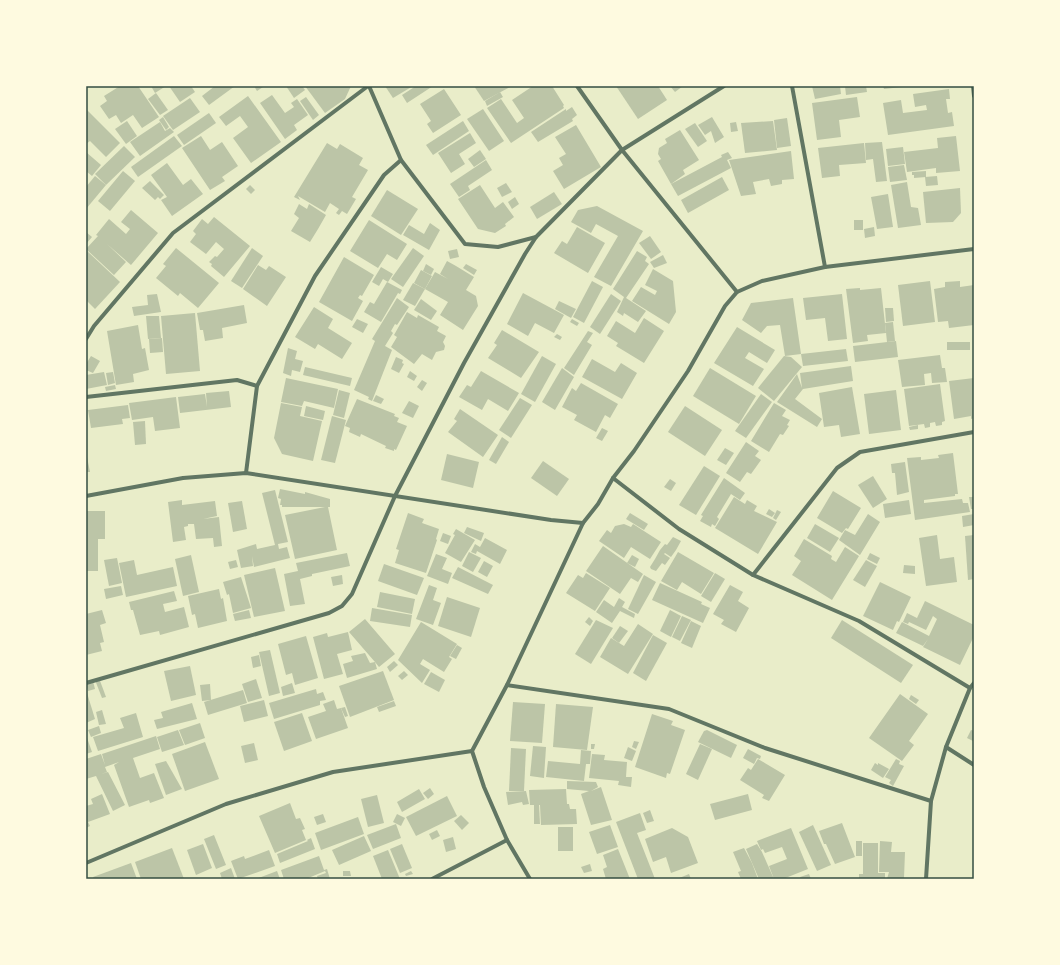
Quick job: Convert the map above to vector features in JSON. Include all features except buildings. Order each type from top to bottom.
[{"type":"street","points":[[86,339],[94,326],[173,233],[369,86],[401,160],[465,244],[498,247],[536,237]]},
{"type":"street","points":[[577,86],[622,150],[737,292]]},
{"type":"street","points":[[86,683],[329,613],[342,606],[352,594],[395,496],[464,363],[536,237],[622,150],[724,86]]},
{"type":"street","points":[[792,86],[826,267]]},
{"type":"street","points":[[972,86],[974,96]]},
{"type":"street","points":[[246,473],[257,386],[315,276],[384,175],[401,160]]},
{"type":"street","points":[[530,879],[507,840],[484,787],[472,751],[507,685],[583,523],[598,504],[613,478],[634,451],[688,371],[725,306],[737,292],[762,281],[826,267],[974,249]]},
{"type":"street","points":[[86,397],[237,380],[257,386]]},
{"type":"street","points":[[753,575],[837,468],[860,452],[974,432]]},
{"type":"street","points":[[86,496],[183,478],[246,473],[583,523]]},
{"type":"street","points":[[613,478],[679,529],[753,575],[860,621],[970,688]]},
{"type":"street","points":[[926,879],[932,801],[946,747],[970,688],[974,683]]},
{"type":"street","points":[[507,685],[669,709],[765,748],[932,801]]},
{"type":"street","points":[[946,747],[974,764]]},
{"type":"street","points":[[86,863],[226,804],[333,772],[472,751]]},
{"type":"street","points":[[432,879],[507,840]]}]
